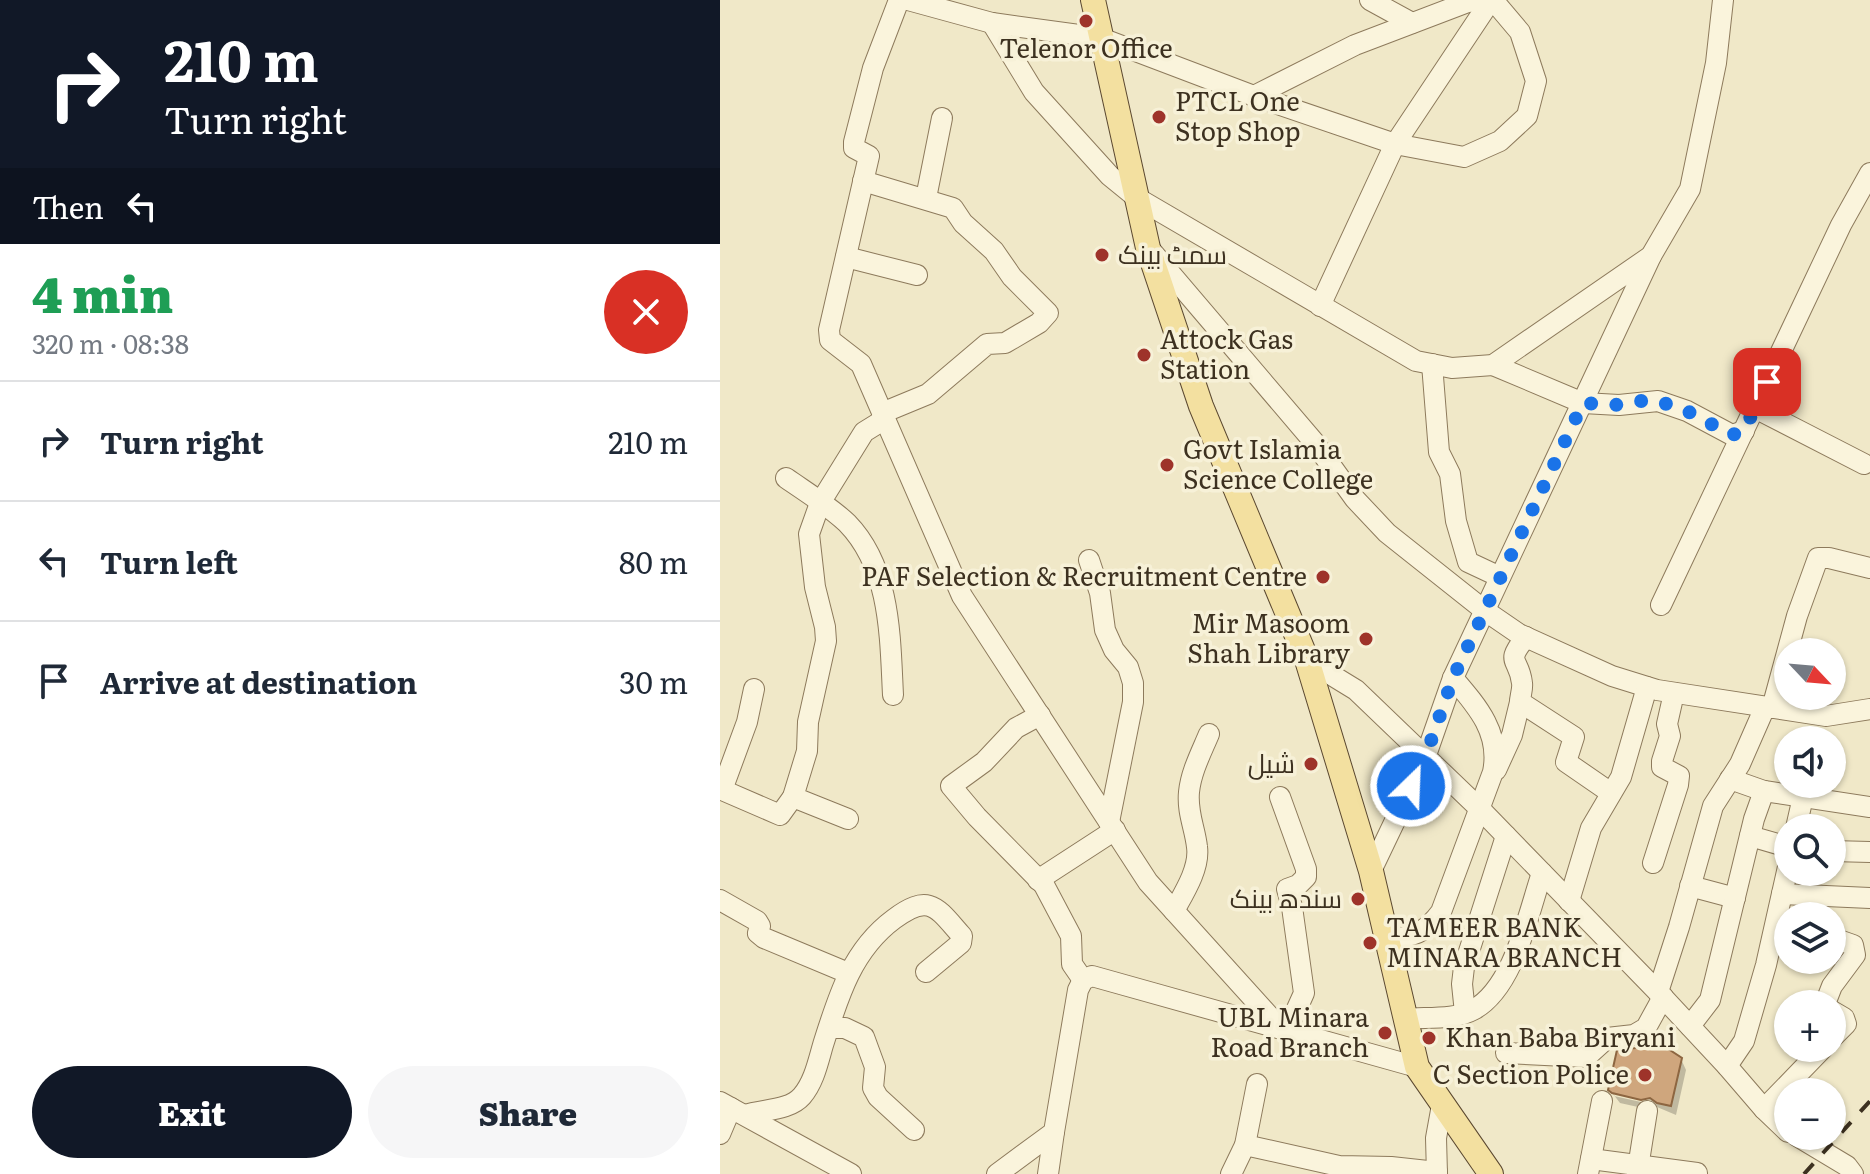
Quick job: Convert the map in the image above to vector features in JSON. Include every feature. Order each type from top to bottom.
[{"type":"main road","points":[[1093,0],[1148,248],[1201,406],[1307,660],[1371,871],[1417,1067],[1491,1174]]},
{"type":"street","points":[[899,0],[873,68],[854,142],[854,148],[869,156],[829,330],[830,340],[861,364],[962,596],[1148,882],[1284,1030]]},
{"type":"street","points":[[908,0],[1101,38],[1254,96],[1395,144],[1464,157],[1500,141],[1527,116],[1536,81],[1520,32],[1492,0],[1395,144],[1320,306]]},
{"type":"street","points":[[1370,0],[1412,23]]},
{"type":"street","points":[[1254,96],[1355,45],[1468,2],[1483,0]]},
{"type":"street","points":[[1371,871],[1425,758],[1453,678],[1484,610],[1651,256],[1690,189],[1716,63],[1723,0]]},
{"type":"street","points":[[984,14],[1034,92],[1110,176],[1137,198],[1416,361],[1452,368],[1493,365],[1583,403],[1619,405],[1658,401],[1687,411],[1732,435],[1744,431]]},
{"type":"street","points":[[926,198],[942,118]]},
{"type":"street","points":[[1661,605],[1841,225],[1870,173]]},
{"type":"street","points":[[754,689],[747,722],[721,790],[780,815],[793,797],[807,751],[808,722],[826,641],[809,534],[820,503],[864,432],[884,416],[928,394],[987,344],[1005,343],[1039,323],[1048,313],[1012,277],[994,251],[963,223],[953,208],[863,181]]},
{"type":"street","points":[[1148,248],[1314,442],[1355,499],[1387,533],[1484,610],[1526,637],[1612,676],[1674,693],[1826,716],[1870,709]]},
{"type":"street","points":[[1493,365],[1651,256]]},
{"type":"street","points":[[846,257],[917,275]]},
{"type":"street","points":[[1432,364],[1439,452],[1450,474],[1456,521],[1468,562],[1500,577]]},
{"type":"street","points":[[1755,408],[1864,464]]},
{"type":"street","points":[[786,478],[845,522],[857,535],[878,577],[887,611],[893,695]]},
{"type":"street","points":[[1506,1053],[1586,1057],[1607,1038],[1634,1035],[1646,1028],[1660,995],[1713,806],[1740,764],[1769,708],[1818,558],[1870,568]]},
{"type":"street","points":[[1038,880],[1112,826],[1133,702],[1133,683],[1128,667],[1107,638],[1100,593],[1089,560]]},
{"type":"street","points":[[1493,772],[1506,749],[1520,702],[1522,681],[1513,658],[1515,650],[1526,637]]},
{"type":"street","points":[[1307,660],[1356,690],[1480,809],[1690,1026],[1774,1119]]},
{"type":"street","points":[[1387,940],[1409,937],[1429,929],[1441,912],[1493,772],[1495,761],[1490,729],[1477,706],[1453,678]]},
{"type":"street","points":[[1569,901],[1591,828],[1621,777],[1647,687]]},
{"type":"street","points":[[1653,863],[1678,785],[1679,776],[1662,767],[1670,736],[1667,724],[1674,693]]},
{"type":"street","points":[[1520,702],[1574,737],[1566,762],[1611,793]]},
{"type":"street","points":[[1040,715],[1016,728],[975,770],[951,786],[1038,880],[1060,911],[1071,936],[1072,964],[1083,980]]},
{"type":"street","points":[[1174,911],[1186,891],[1197,858],[1188,806],[1189,790],[1209,734]]},
{"type":"street","points":[[1730,779],[1774,793]]},
{"type":"street","points":[[1690,1026],[1710,1000],[1764,791]]},
{"type":"street","points":[[793,797],[848,819]]},
{"type":"street","points":[[1280,797],[1306,869],[1306,877],[1298,885],[1287,889],[1304,993],[1284,1030]]},
{"type":"street","points":[[1810,798],[1870,807]]},
{"type":"street","points":[[1465,1013],[1464,967],[1506,836]]},
{"type":"street","points":[[1750,836],[1774,843]]},
{"type":"street","points":[[1846,851],[1870,852]]},
{"type":"street","points":[[1405,1019],[1465,1013],[1485,1001],[1508,971],[1542,873]]},
{"type":"street","points":[[1690,886],[1735,898]]},
{"type":"street","points":[[1727,1066],[1744,1041],[1766,965],[1784,886]]},
{"type":"street","points":[[1782,894],[1870,898]]},
{"type":"street","points":[[720,900],[757,921],[760,926],[758,933],[764,938],[848,973]]},
{"type":"street","points":[[732,1108],[786,1107],[801,1098],[817,1066],[848,973],[865,945],[884,926],[915,905],[928,905],[940,910],[962,936],[961,943],[926,972]]},
{"type":"street","points":[[1846,943],[1853,945],[1855,955],[1846,967]]},
{"type":"street","points":[[1048,1174],[1078,990],[1083,980],[1092,976],[1417,1067]]},
{"type":"street","points":[[829,1028],[845,1028],[861,1033],[875,1067],[873,1088],[878,1097],[914,1130]]},
{"type":"street","points":[[1764,1109],[1809,1062]]},
{"type":"street","points":[[1231,1174],[1245,1145],[1257,1084]]},
{"type":"street","points":[[1602,1101],[1589,1166],[1697,1173]]},
{"type":"street","points":[[1245,1145],[1339,1166],[1391,1167],[1437,1173],[1436,1138],[1442,1105]]},
{"type":"street","points":[[720,1134],[732,1108]]},
{"type":"street","points":[[732,1108],[851,1174]]},
{"type":"street","points":[[1637,1169],[1647,1111]]},
{"type":"street","points":[[997,1174],[1054,1132]]},
{"type":"street","points":[[1820,1150],[1847,1166],[1853,1174]]},
{"type":"building","name":"C Section Police","points":[[1653,1039],[1682,1058],[1671,1106],[1650,1098],[1641,1100],[1608,1090],[1617,1050],[1636,1048]]},
{"type":"railway","points":[[1804,1174],[1870,1101]]},
{"type":"place","name":"Telenor Office","points":[[1086,21]]},
{"type":"place","name":"PTCL One Stop Shop","points":[[1159,117]]},
{"type":"place","name":"سمٹ بینک","points":[[1102,255]]},
{"type":"place","name":"Attock Gas Station","points":[[1144,355]]},
{"type":"place","name":"Govt Islamia Science College","points":[[1167,465]]},
{"type":"place","name":"PAF Selection & Recruitment Centre","points":[[1323,577]]},
{"type":"place","name":"Mir Masoom Shah Library","points":[[1366,639]]},
{"type":"place","name":"شیل","points":[[1311,764]]},
{"type":"place","name":"سندھ بینک","points":[[1358,899]]},
{"type":"place","name":"TAMEER BANK MINARA BRANCH","points":[[1370,943]]},
{"type":"place","name":"UBL Minara Road Branch","points":[[1385,1033]]},
{"type":"place","name":"Khan Baba Biryani","points":[[1429,1038]]},
{"type":"place","name":"C Section Police","points":[[1645,1075]]},
{"type":"route","points":[[1411,786],[1425,758],[1453,678],[1583,403],[1619,405],[1658,401],[1687,411],[1732,435],[1744,431],[1767,382]]}]
